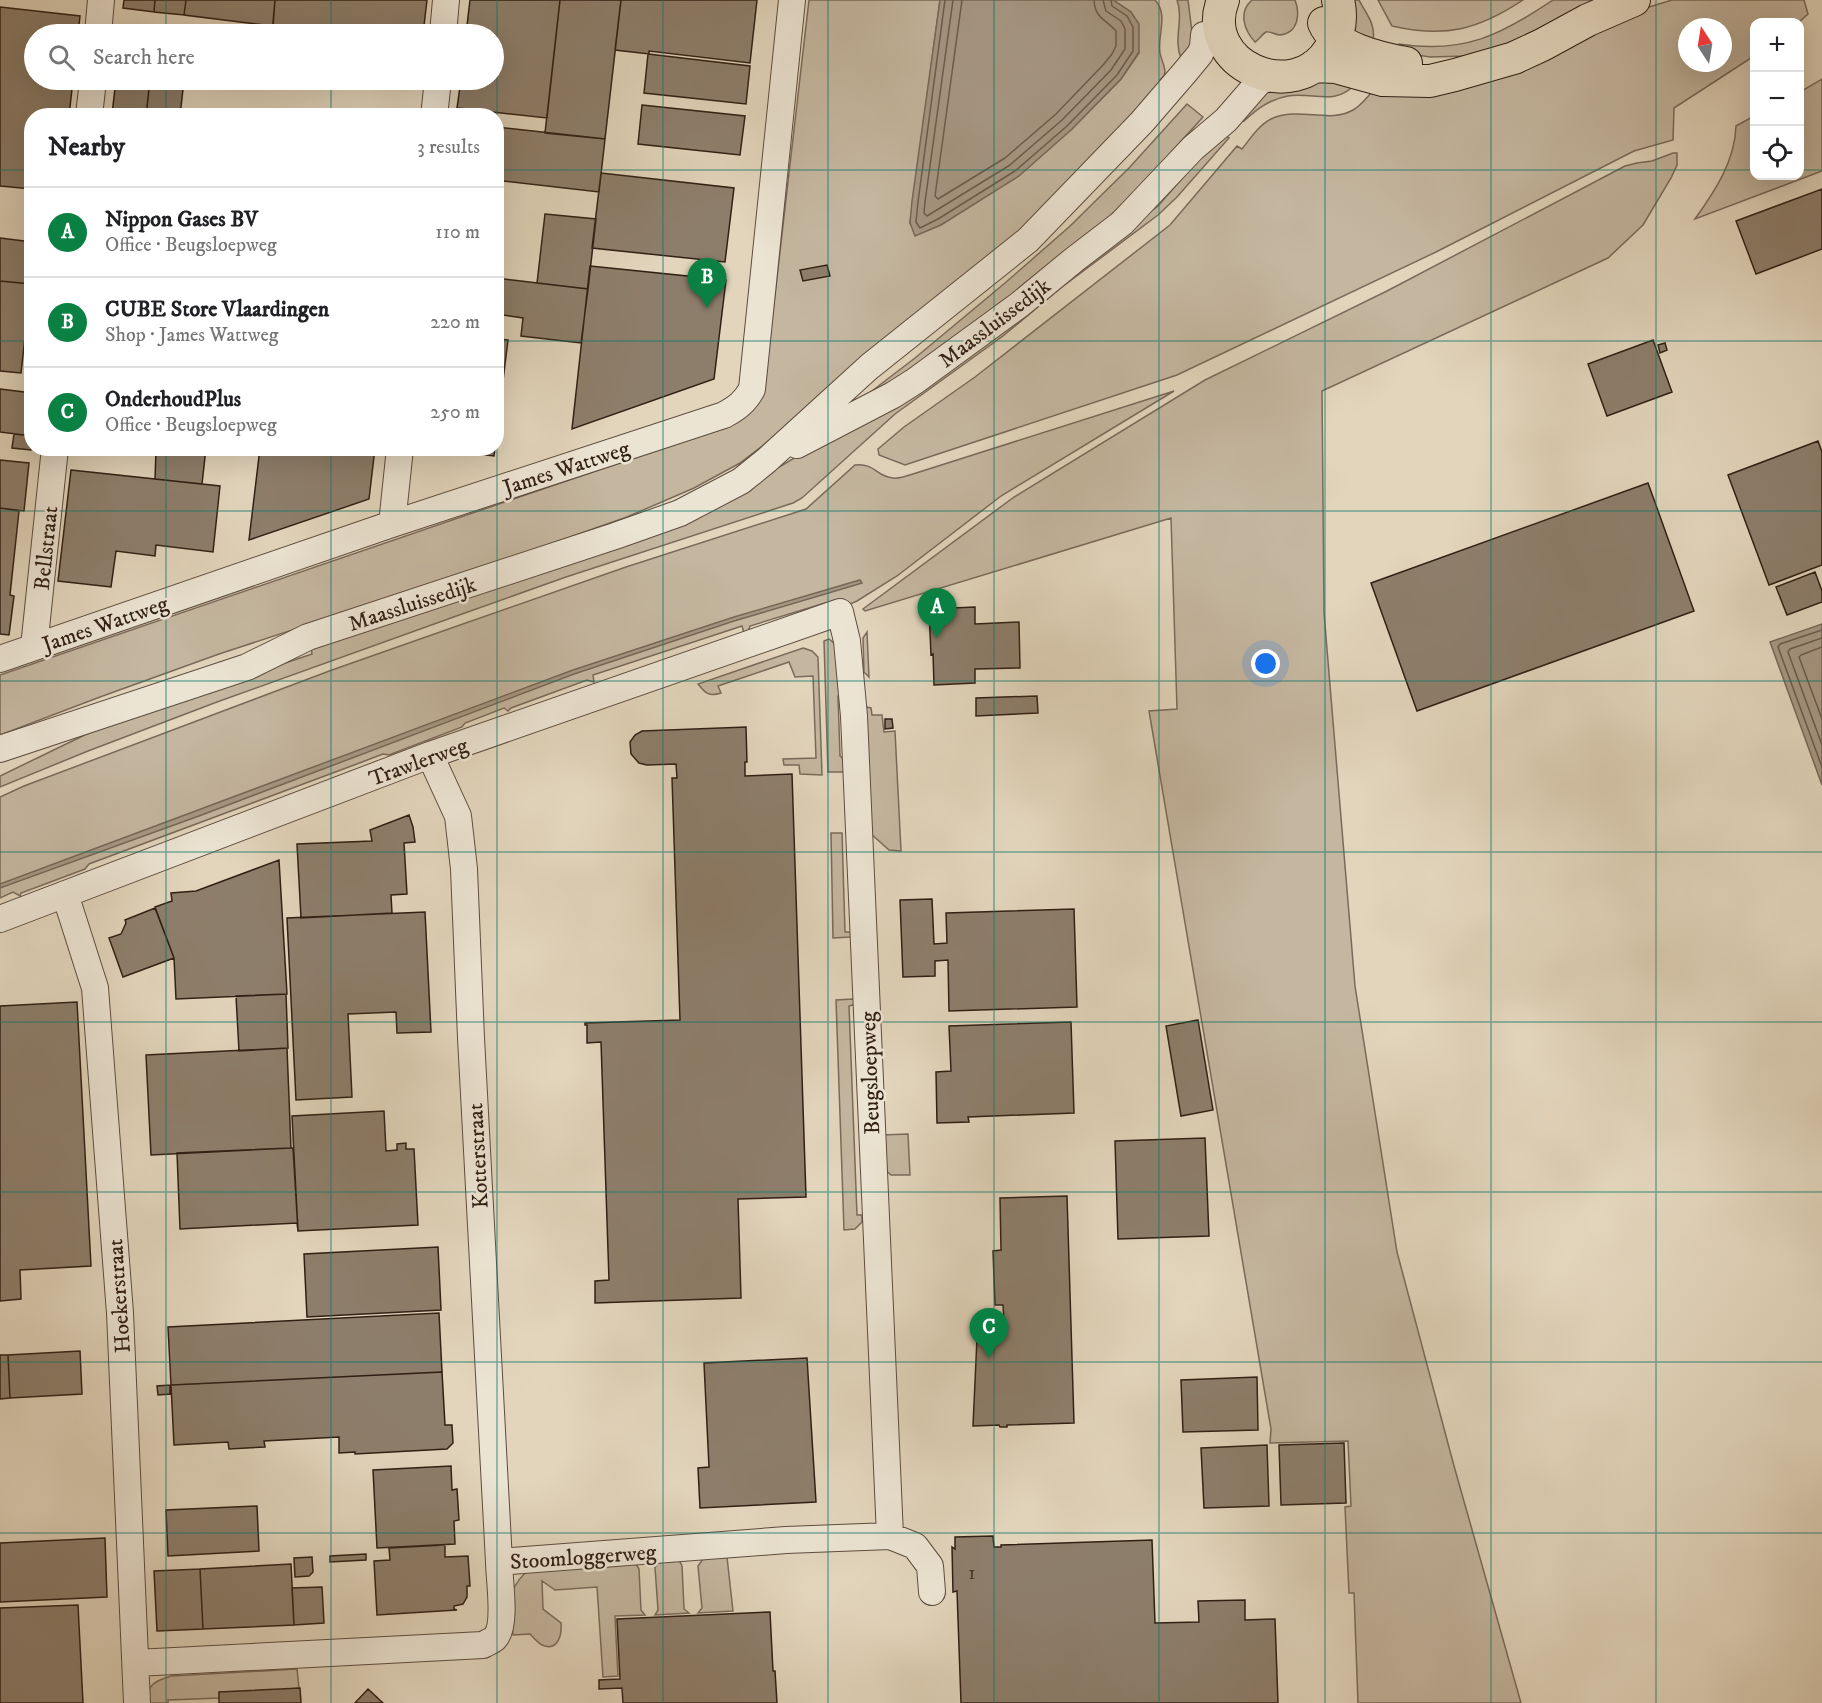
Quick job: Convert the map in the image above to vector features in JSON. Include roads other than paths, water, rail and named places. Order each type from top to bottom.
[{"type":"main road","points":[[1314,66],[1336,67],[1383,80],[1430,81],[1514,58],[1588,20],[1634,0]]},
{"type":"main road","points":[[1214,2],[1218,25],[1213,37],[1237,61],[1261,73],[1290,76],[1314,66],[1328,53],[1330,14]]},
{"type":"main road","points":[[1330,14],[1344,44],[1390,60],[1424,65],[1476,68]]},
{"type":"main road","points":[[1261,73],[1262,60],[1286,58],[1301,51],[1313,41],[1330,14]]},
{"type":"street","points":[[99,24],[101,0]]},
{"type":"street","points":[[444,24],[446,0]]},
{"type":"street","name":"James Wattweg","points":[[0,659],[392,524],[724,415],[738,408],[752,390],[792,0]]},
{"type":"street","name":"Maassluissedijk","points":[[0,749],[247,667],[308,637],[680,513],[741,481],[869,367],[1028,240],[1142,122],[1181,101],[1216,56],[1213,37]]},
{"type":"street","name":"Maassluissedijk","points":[[767,460],[893,395],[1019,305],[1122,223],[1193,148],[1217,112],[1261,73]]},
{"type":"street","points":[[90,108],[92,90]]},
{"type":"street","points":[[435,108],[437,90]]},
{"type":"street","name":"Bellstraat","points":[[34,647],[54,456]]},
{"type":"street","points":[[392,524],[399,456]]},
{"type":"street","name":"Trawlerweg","points":[[0,919],[430,755],[840,612]]},
{"type":"street","name":"Beugsloepweg","points":[[840,612],[847,641],[854,716],[890,1536]]},
{"type":"street","name":"Maassluissedijk","points":[[0,760],[51,733]]},
{"type":"street","name":"Kotterstraat","points":[[430,755],[458,816],[464,869],[499,1562]]},
{"type":"street","name":"Hoekerstraat","points":[[65,894],[95,987],[120,1313],[137,1703]]},
{"type":"street","points":[[890,1536],[915,1546],[930,1566],[932,1592]]},
{"type":"street","name":"Stoomloggerweg","points":[[136,1663],[483,1645],[495,1639],[500,1630],[499,1562],[786,1540],[890,1536]]},
{"type":"water","points":[[940,0],[1113,0],[1131,12],[1139,24],[1139,52],[1121,79],[1071,130],[1019,176],[941,225],[915,236],[910,223],[912,201]]},
{"type":"water","points":[[860,580],[862,583],[734,621],[574,674],[199,816],[0,888],[0,884],[573,670],[734,617]]},
{"type":"water","points":[[1822,624],[1822,785],[1770,642]]},
{"type":"place","name":"CUBE Store Vlaardingen","points":[[707,308]]},
{"type":"place","name":"Nippon Gases BV","points":[[937,638]]},
{"type":"place","name":"OnderhoudPlus","points":[[989,1358]]}]
